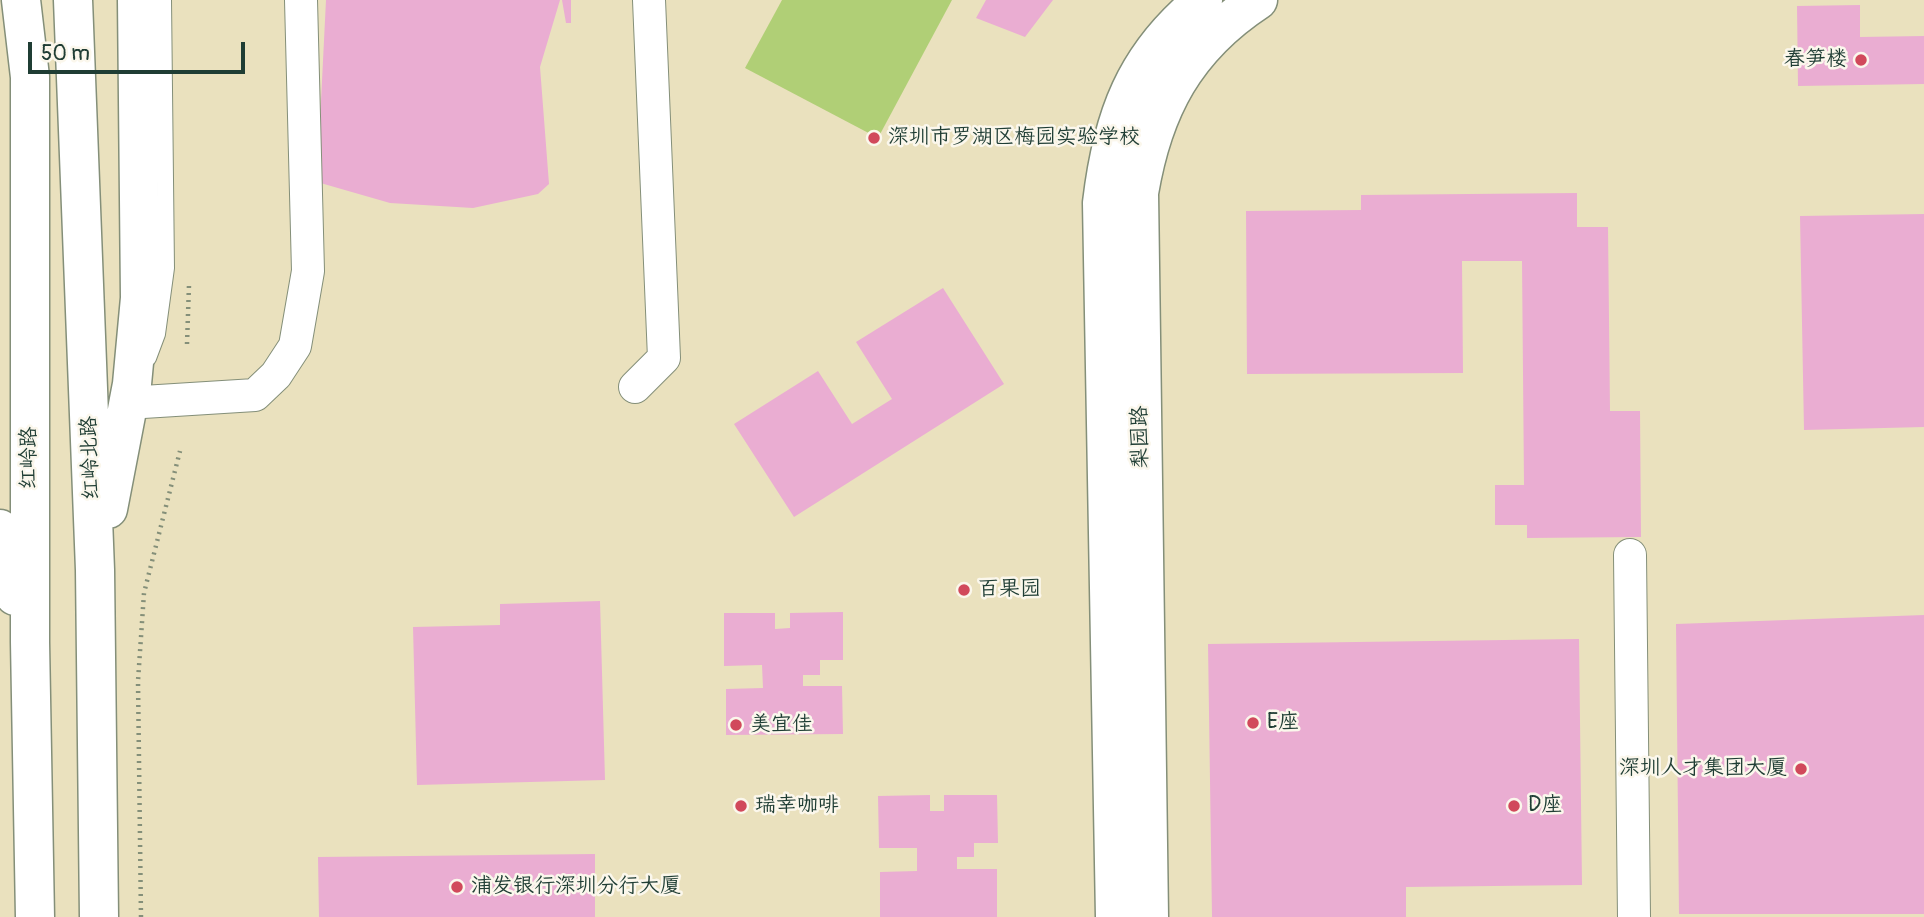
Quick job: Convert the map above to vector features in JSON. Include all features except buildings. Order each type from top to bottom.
[{"type":"main road","name":"红岭路","points":[[21,0],[30,77],[30,642],[35,917]]},
{"type":"main road","points":[[30,77],[39,0]]},
{"type":"main road","name":"红岭北路","points":[[73,0],[95,569],[99,917]]},
{"type":"main road","points":[[95,569],[130,393],[140,298],[137,0]]},
{"type":"main road","name":"梨园路","points":[[1115,917],[1102,204],[1108,153],[1122,106],[1143,64],[1175,22],[1203,0]]},
{"type":"main road","name":"梨园路","points":[[1149,917],[1139,193],[1146,153],[1160,111],[1181,73],[1210,39],[1258,0]]},
{"type":"main road","points":[[0,529],[15,596],[30,642]]},
{"type":"street","points":[[130,393],[254,395],[276,375],[295,346],[308,271],[301,0]]},
{"type":"street","points":[[635,387],[664,358],[649,0]]},
{"type":"street","points":[[1630,555],[1634,917]]},
{"type":"lane","points":[[130,393],[158,334],[165,296],[163,0]]},
{"type":"path","points":[[141,917],[138,681],[144,593],[180,451]]},
{"type":"green space","points":[[782,0],[952,0],[878,138],[745,68]]},
{"type":"place","name":"春笋楼","points":[[1861,60]]},
{"type":"place","name":"深圳市罗湖区梅园实验学校","points":[[874,138]]},
{"type":"place","name":"百果园","points":[[964,590]]},
{"type":"place","name":"E座","points":[[1253,723]]},
{"type":"place","name":"美宜佳","points":[[736,725]]},
{"type":"place","name":"深圳人才集团大厦","points":[[1801,769]]},
{"type":"place","name":"瑞幸咖啡","points":[[741,806]]},
{"type":"place","name":"D座","points":[[1514,806]]},
{"type":"place","name":"浦发银行深圳分行大厦","points":[[457,887]]}]
